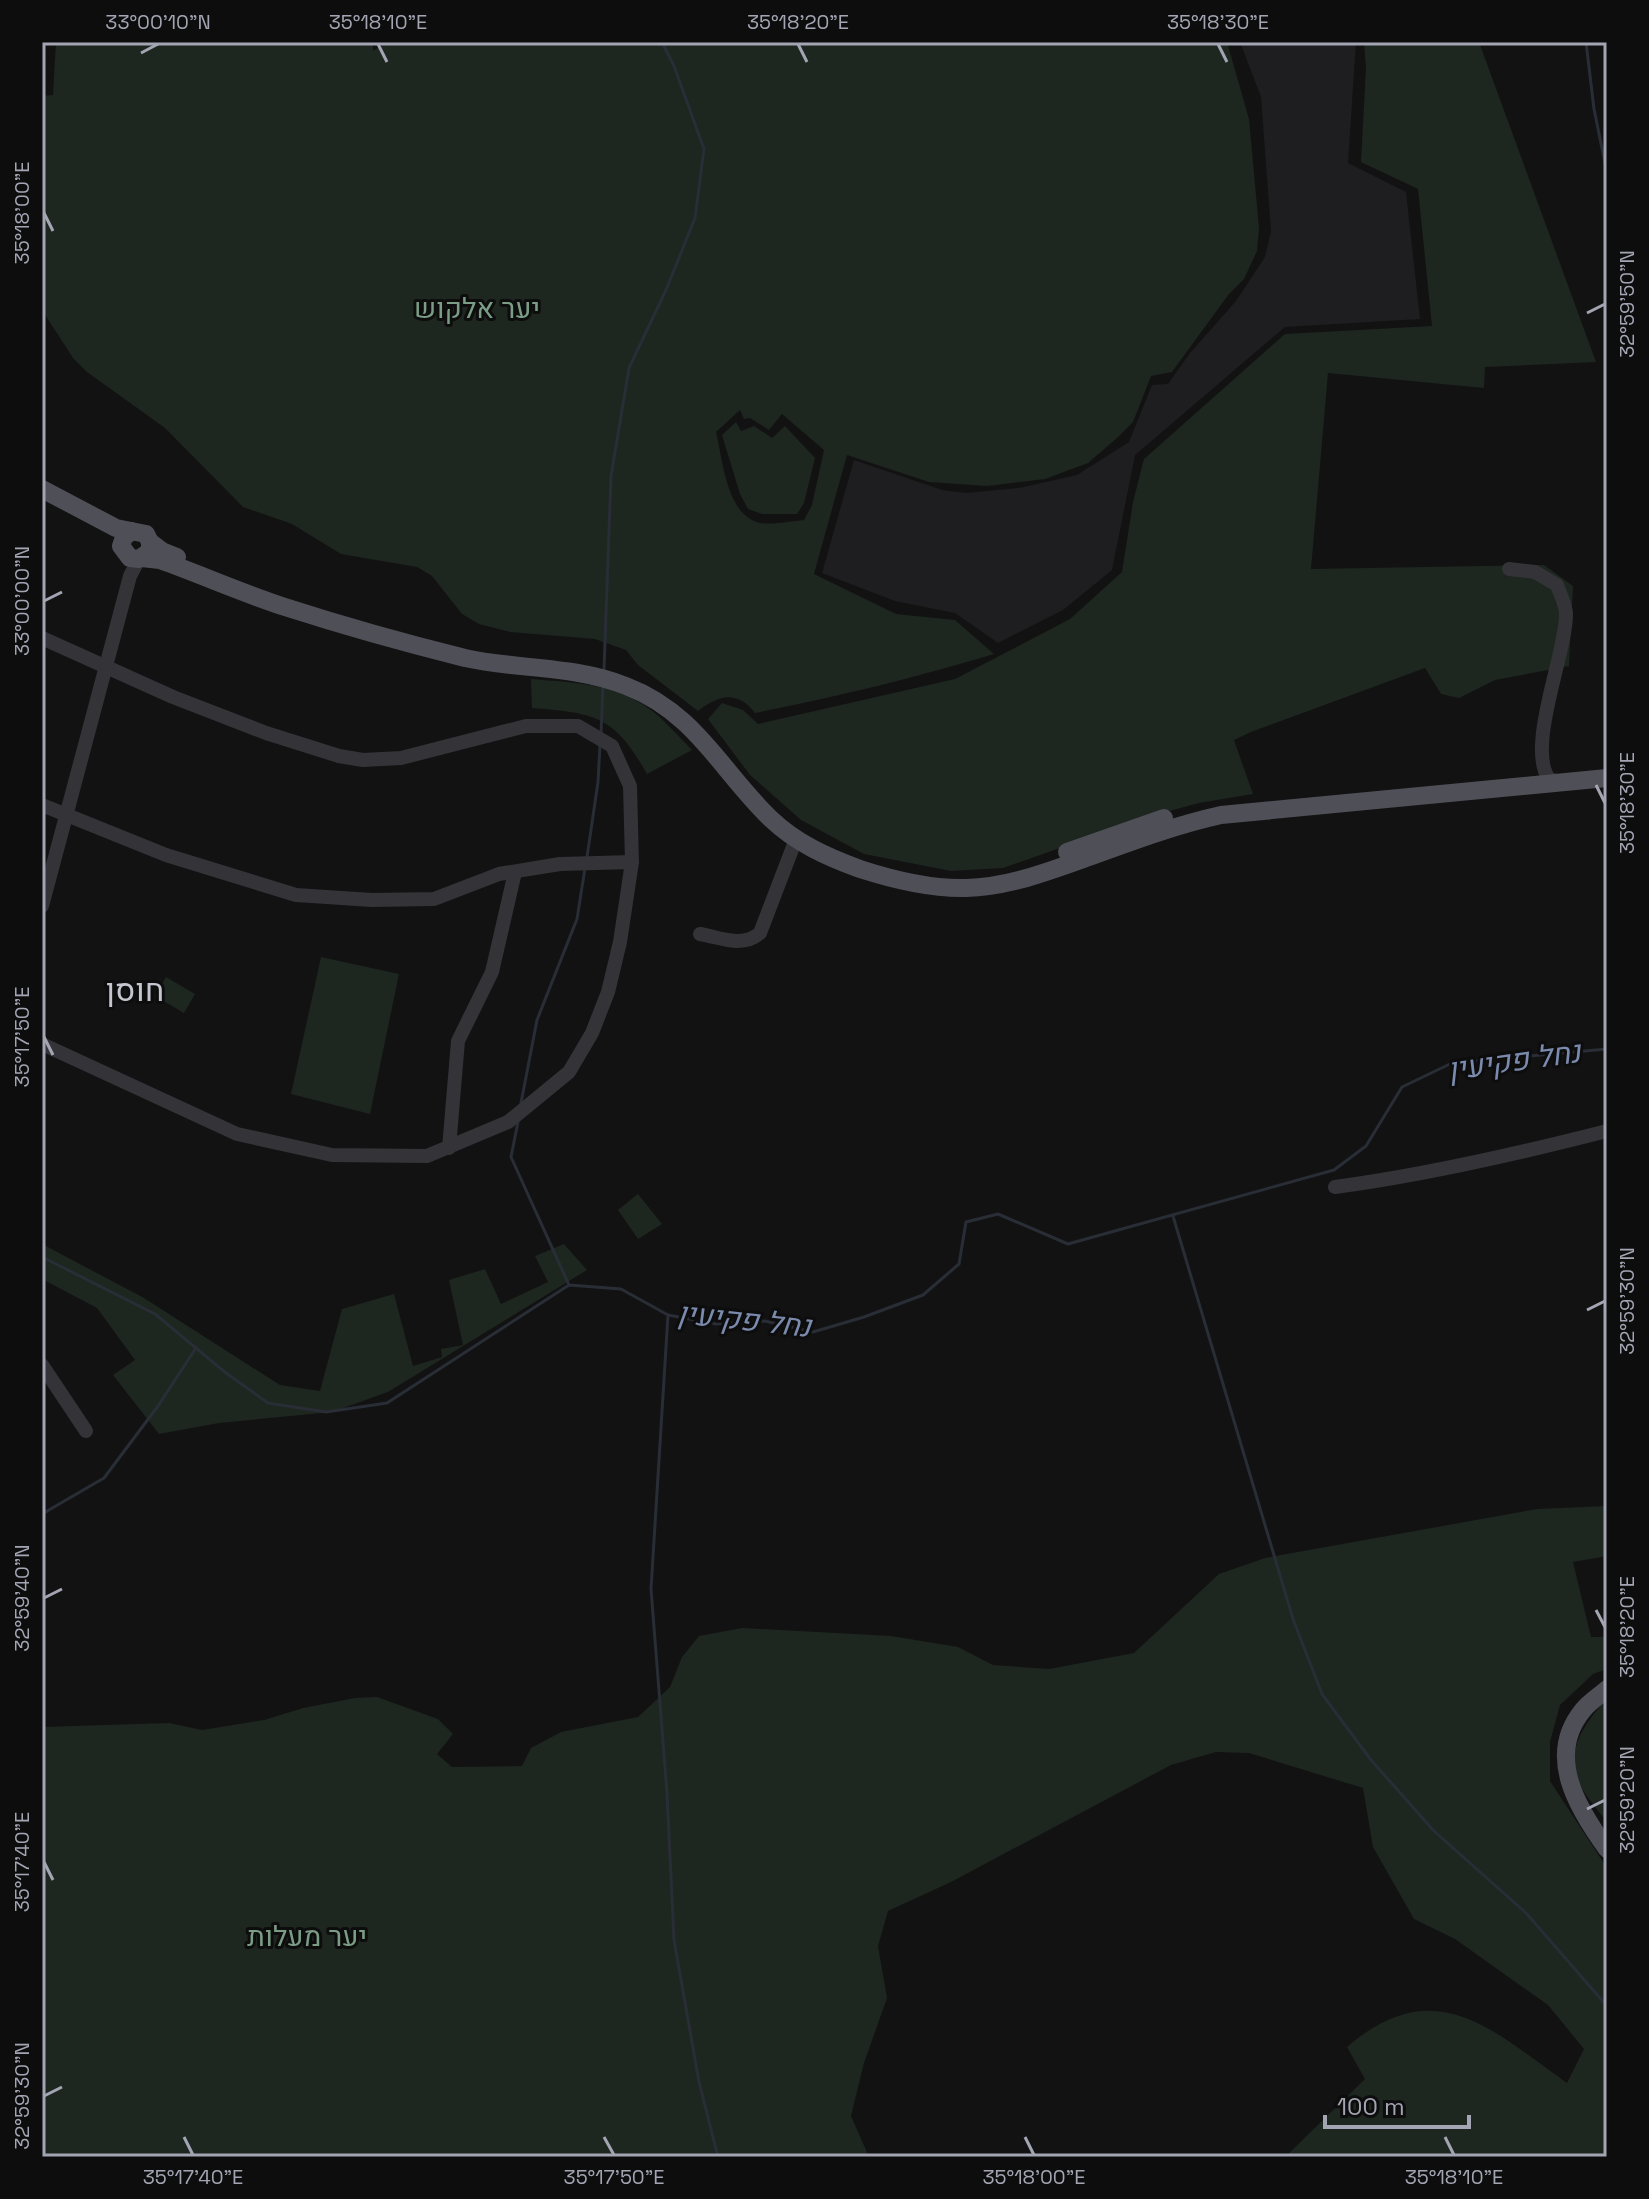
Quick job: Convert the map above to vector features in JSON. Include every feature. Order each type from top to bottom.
[{"type":"main road","points":[[42,489],[116,528],[132,531],[122,542],[136,553],[172,555],[302,604],[465,649],[493,655],[579,663],[628,678],[659,694],[692,718],[721,747],[761,798],[798,830],[848,855],[912,873],[955,877],[1015,870],[1145,823],[1217,805],[1607,766]]},
{"type":"main road","points":[[42,499],[136,553],[284,607],[458,656],[577,671],[628,686],[687,724],[764,813],[796,839],[830,857],[881,876],[947,888],[985,887],[1042,874],[1161,831],[1221,815],[1607,778]]},
{"type":"main road","points":[[1607,1689],[1582,1711],[1567,1742],[1565,1772],[1587,1821],[1607,1849]]},
{"type":"street","points":[[42,906],[130,576],[130,566],[136,553]]},
{"type":"street","points":[[1509,569],[1535,572],[1557,585],[1567,613],[1543,737],[1544,772],[1549,779],[1563,782]]},
{"type":"street","points":[[42,638],[173,697],[266,733],[339,756],[363,760],[401,758],[526,726],[578,726],[612,746],[630,786],[632,862],[620,942],[608,992],[592,1033],[569,1072],[508,1122],[427,1156],[332,1155],[237,1134],[42,1044]]},
{"type":"street","points":[[42,805],[166,855],[296,895],[372,900],[434,899],[499,874],[560,864],[632,862]]},
{"type":"street","points":[[700,934],[744,942],[760,933],[796,839]]},
{"type":"street","points":[[449,1148],[458,1041],[492,972],[515,872]]},
{"type":"street","points":[[1335,1187],[1377,1182],[1470,1163],[1607,1131]]},
{"type":"street","points":[[42,1365],[86,1431]]},
{"type":"shaded area","points":[[1240,42],[1356,42],[1348,163],[1406,192],[1420,319],[1285,327],[1135,455],[1112,570],[1063,610],[998,643],[955,613],[895,601],[822,573],[854,460],[942,490],[966,493],[1019,488],[1077,475],[1129,442],[1152,385],[1168,384],[1190,353],[1236,301],[1265,257],[1271,231],[1261,97]]},
{"type":"green space","name":"יער אלקוש","points":[[56,42],[373,42],[373,51],[387,42],[1227,42],[1249,119],[1259,228],[1257,251],[1244,279],[1229,294],[1172,372],[1151,376],[1133,422],[1088,463],[1045,479],[987,486],[929,482],[847,455],[814,574],[896,614],[955,620],[994,654],[875,686],[755,713],[741,701],[728,697],[713,701],[698,711],[638,665],[626,650],[595,639],[510,632],[479,624],[462,614],[432,576],[417,567],[341,554],[292,524],[243,507],[165,428],[87,372],[73,358],[42,310],[42,96],[53,95]],"holes":[[[740,410],[744,419],[750,418],[769,430],[782,414],[824,450],[812,505],[804,520],[760,523],[749,518],[733,498],[716,432]]]},
{"type":"green space","points":[[1364,42],[1479,42],[1596,362],[1485,367],[1484,388],[1328,373],[1311,569],[1544,565],[1573,586],[1569,666],[1495,680],[1459,698],[1441,694],[1425,668],[1234,740],[1253,794],[1199,803],[1151,816],[1003,868],[951,871],[864,854],[801,820],[750,775],[708,719],[722,703],[743,710],[758,724],[955,679],[1070,619],[1122,572],[1133,502],[1144,459],[1285,334],[1432,326],[1418,189],[1361,162],[1366,68]]},
{"type":"green space","points":[[736,422],[741,431],[754,426],[772,438],[785,426],[815,458],[804,503],[797,514],[762,514],[748,509],[740,494],[722,435]]},
{"type":"green space","points":[[531,679],[597,686],[627,696],[656,714],[692,750],[647,774],[624,740],[601,721],[572,712],[532,708]]},
{"type":"green space","points":[[321,957],[399,974],[370,1114],[291,1094]]},
{"type":"green space","points":[[166,977],[195,994],[184,1013],[155,996]]},
{"type":"green space","points":[[638,1194],[662,1224],[638,1239],[618,1210]]},
{"type":"green space","points":[[42,1244],[144,1298],[280,1385],[320,1391],[342,1309],[394,1294],[413,1366],[442,1357],[441,1349],[463,1345],[449,1280],[485,1269],[501,1304],[548,1282],[535,1256],[564,1244],[587,1270],[388,1392],[332,1412],[219,1423],[159,1434],[113,1375],[135,1360],[97,1308],[42,1279]]},
{"type":"green space","name":"יער מעלות","points":[[1607,1506],[1607,1556],[1573,1562],[1591,1637],[1607,1637],[1607,1669],[1593,1674],[1560,1705],[1550,1742],[1550,1781],[1607,1868],[1607,2157],[1285,2157],[1365,2079],[1347,2047],[1379,2025],[1408,2013],[1436,2011],[1488,2028],[1567,2083],[1584,2049],[1548,2005],[1455,1939],[1414,1919],[1373,1847],[1363,1788],[1249,1753],[1216,1752],[1171,1765],[951,1882],[888,1911],[878,1946],[887,1998],[864,2063],[851,2116],[869,2157],[42,2157],[42,1727],[169,1723],[202,1730],[264,1720],[303,1708],[355,1698],[377,1697],[438,1719],[453,1734],[437,1754],[452,1767],[522,1766],[531,1748],[561,1732],[638,1717],[670,1687],[682,1657],[699,1636],[742,1628],[891,1636],[958,1647],[993,1665],[1049,1669],[1134,1653],[1219,1574],[1265,1558],[1537,1509]]},
{"type":"green space","points":[[1607,1699],[1607,1822],[1580,1785],[1574,1761],[1584,1728]]},
{"type":"waterway","points":[[604,670],[611,476],[629,368],[666,290],[695,218],[704,149],[674,66],[662,42]]},
{"type":"waterway","points":[[1586,42],[1594,109],[1607,173]]},
{"type":"waterway","points":[[601,734],[603,685]]},
{"type":"waterway","points":[[587,857],[600,745]]},
{"type":"waterway","points":[[521,1103],[537,1020],[577,919],[585,868]]},
{"type":"waterway","name":"נחל פקיעין","points":[[42,1257],[155,1314],[226,1373],[268,1403],[326,1412],[387,1403],[569,1285],[621,1289],[668,1315],[716,1324],[765,1321],[813,1332],[923,1295],[959,1264],[966,1222],[998,1214],[1068,1244],[1334,1170],[1366,1146],[1402,1087],[1452,1063],[1607,1049]]},
{"type":"waterway","points":[[518,1122],[511,1157],[569,1285]]},
{"type":"waterway","points":[[1173,1216],[1293,1619],[1322,1694],[1371,1760],[1434,1831],[1526,1913],[1607,2006]]},
{"type":"waterway","points":[[668,1315],[651,1589],[667,1793],[674,1940],[699,2082],[718,2157]]},
{"type":"waterway","points":[[42,1514],[104,1478],[158,1406],[196,1348]]},
{"type":"district","name":"חוסן","points":[[135,990]]}]
